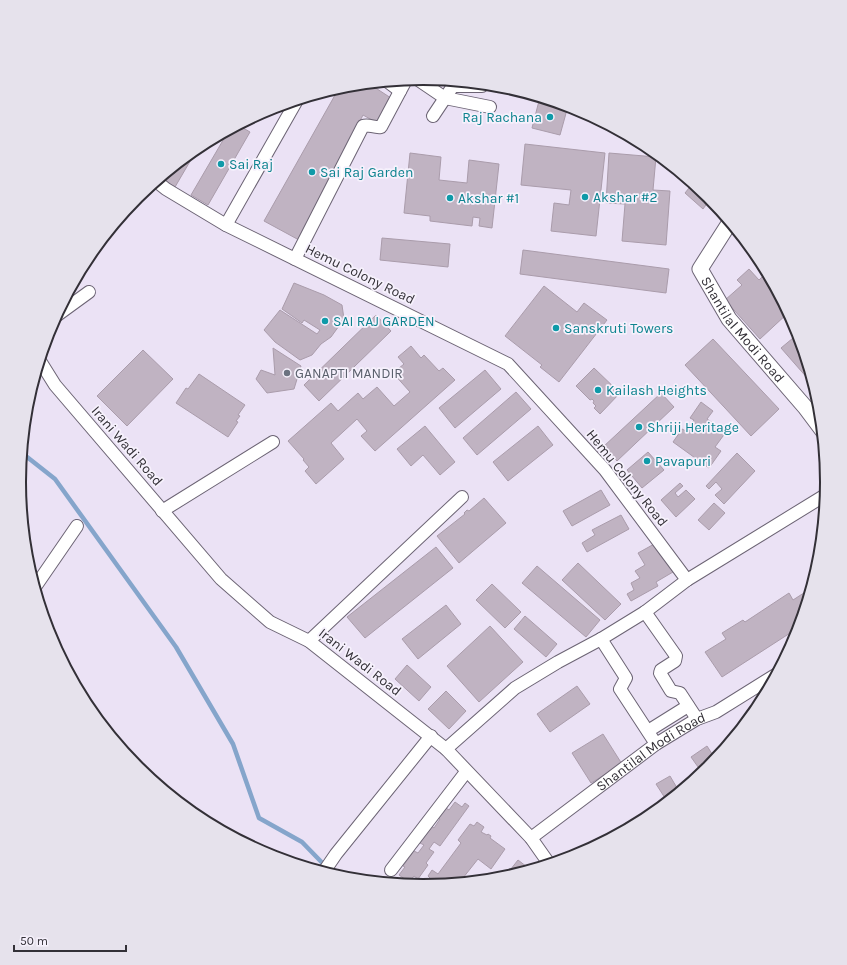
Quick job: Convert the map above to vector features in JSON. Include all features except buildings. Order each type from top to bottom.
[{"type":"street","points":[[426,85],[445,98],[490,107]]},
{"type":"street","points":[[394,86],[400,91]]},
{"type":"street","points":[[295,259],[363,126],[367,124],[377,128],[381,127],[403,86]]},
{"type":"street","points":[[433,116],[453,86]]},
{"type":"street","points":[[226,225],[293,107]]},
{"type":"street","name":"Hemu Colony Road","points":[[160,185],[226,225],[508,364],[605,470],[688,580]]},
{"type":"street","name":"Shantilal Modi Road","points":[[727,226],[700,268],[729,319],[816,422]]},
{"type":"street","points":[[66,309],[89,292]]},
{"type":"street","name":"Irani Wadi Road","points":[[44,367],[55,385],[221,579],[270,622],[309,641],[431,736],[446,749],[466,772],[530,838],[546,860]]},
{"type":"street","points":[[162,511],[273,442]]},
{"type":"street","points":[[309,641],[462,497]]},
{"type":"street","points":[[446,749],[515,688],[645,612],[688,580],[820,498]]},
{"type":"street","points":[[39,581],[76,526]]},
{"type":"street","points":[[645,612],[676,656],[675,661],[661,670],[660,673],[671,691],[680,694],[697,719]]},
{"type":"street","points":[[601,639],[626,678],[620,689],[656,744]]},
{"type":"street","name":"Shantilal Modi Road","points":[[530,838],[656,744],[697,719],[716,712],[769,679]]},
{"type":"street","points":[[648,731],[688,706]]},
{"type":"street","points":[[327,867],[431,736]]},
{"type":"street","points":[[390,870],[466,772]]},
{"type":"waterway","points":[[27,457],[55,479],[176,647],[233,744],[259,818],[302,842],[327,867]]},
{"type":"place","name":"Raj Rachana","points":[[550,117]]},
{"type":"place","name":"Sai Raj","points":[[221,164]]},
{"type":"place","name":"Sai Raj Garden","points":[[312,172]]},
{"type":"place","name":"Akshar #2","points":[[585,197]]},
{"type":"place","name":"Akshar #1","points":[[450,198]]},
{"type":"place","name":"SAI RAJ GARDEN","points":[[325,321]]},
{"type":"place","name":"Sanskruti Towers","points":[[556,328]]},
{"type":"place","name":"GANAPTI MANDIR","points":[[287,373]]},
{"type":"place","name":"Kailash Heights","points":[[598,390]]},
{"type":"place","name":"Shriji Heritage","points":[[639,427]]},
{"type":"place","name":"Pavapuri","points":[[647,461]]}]
